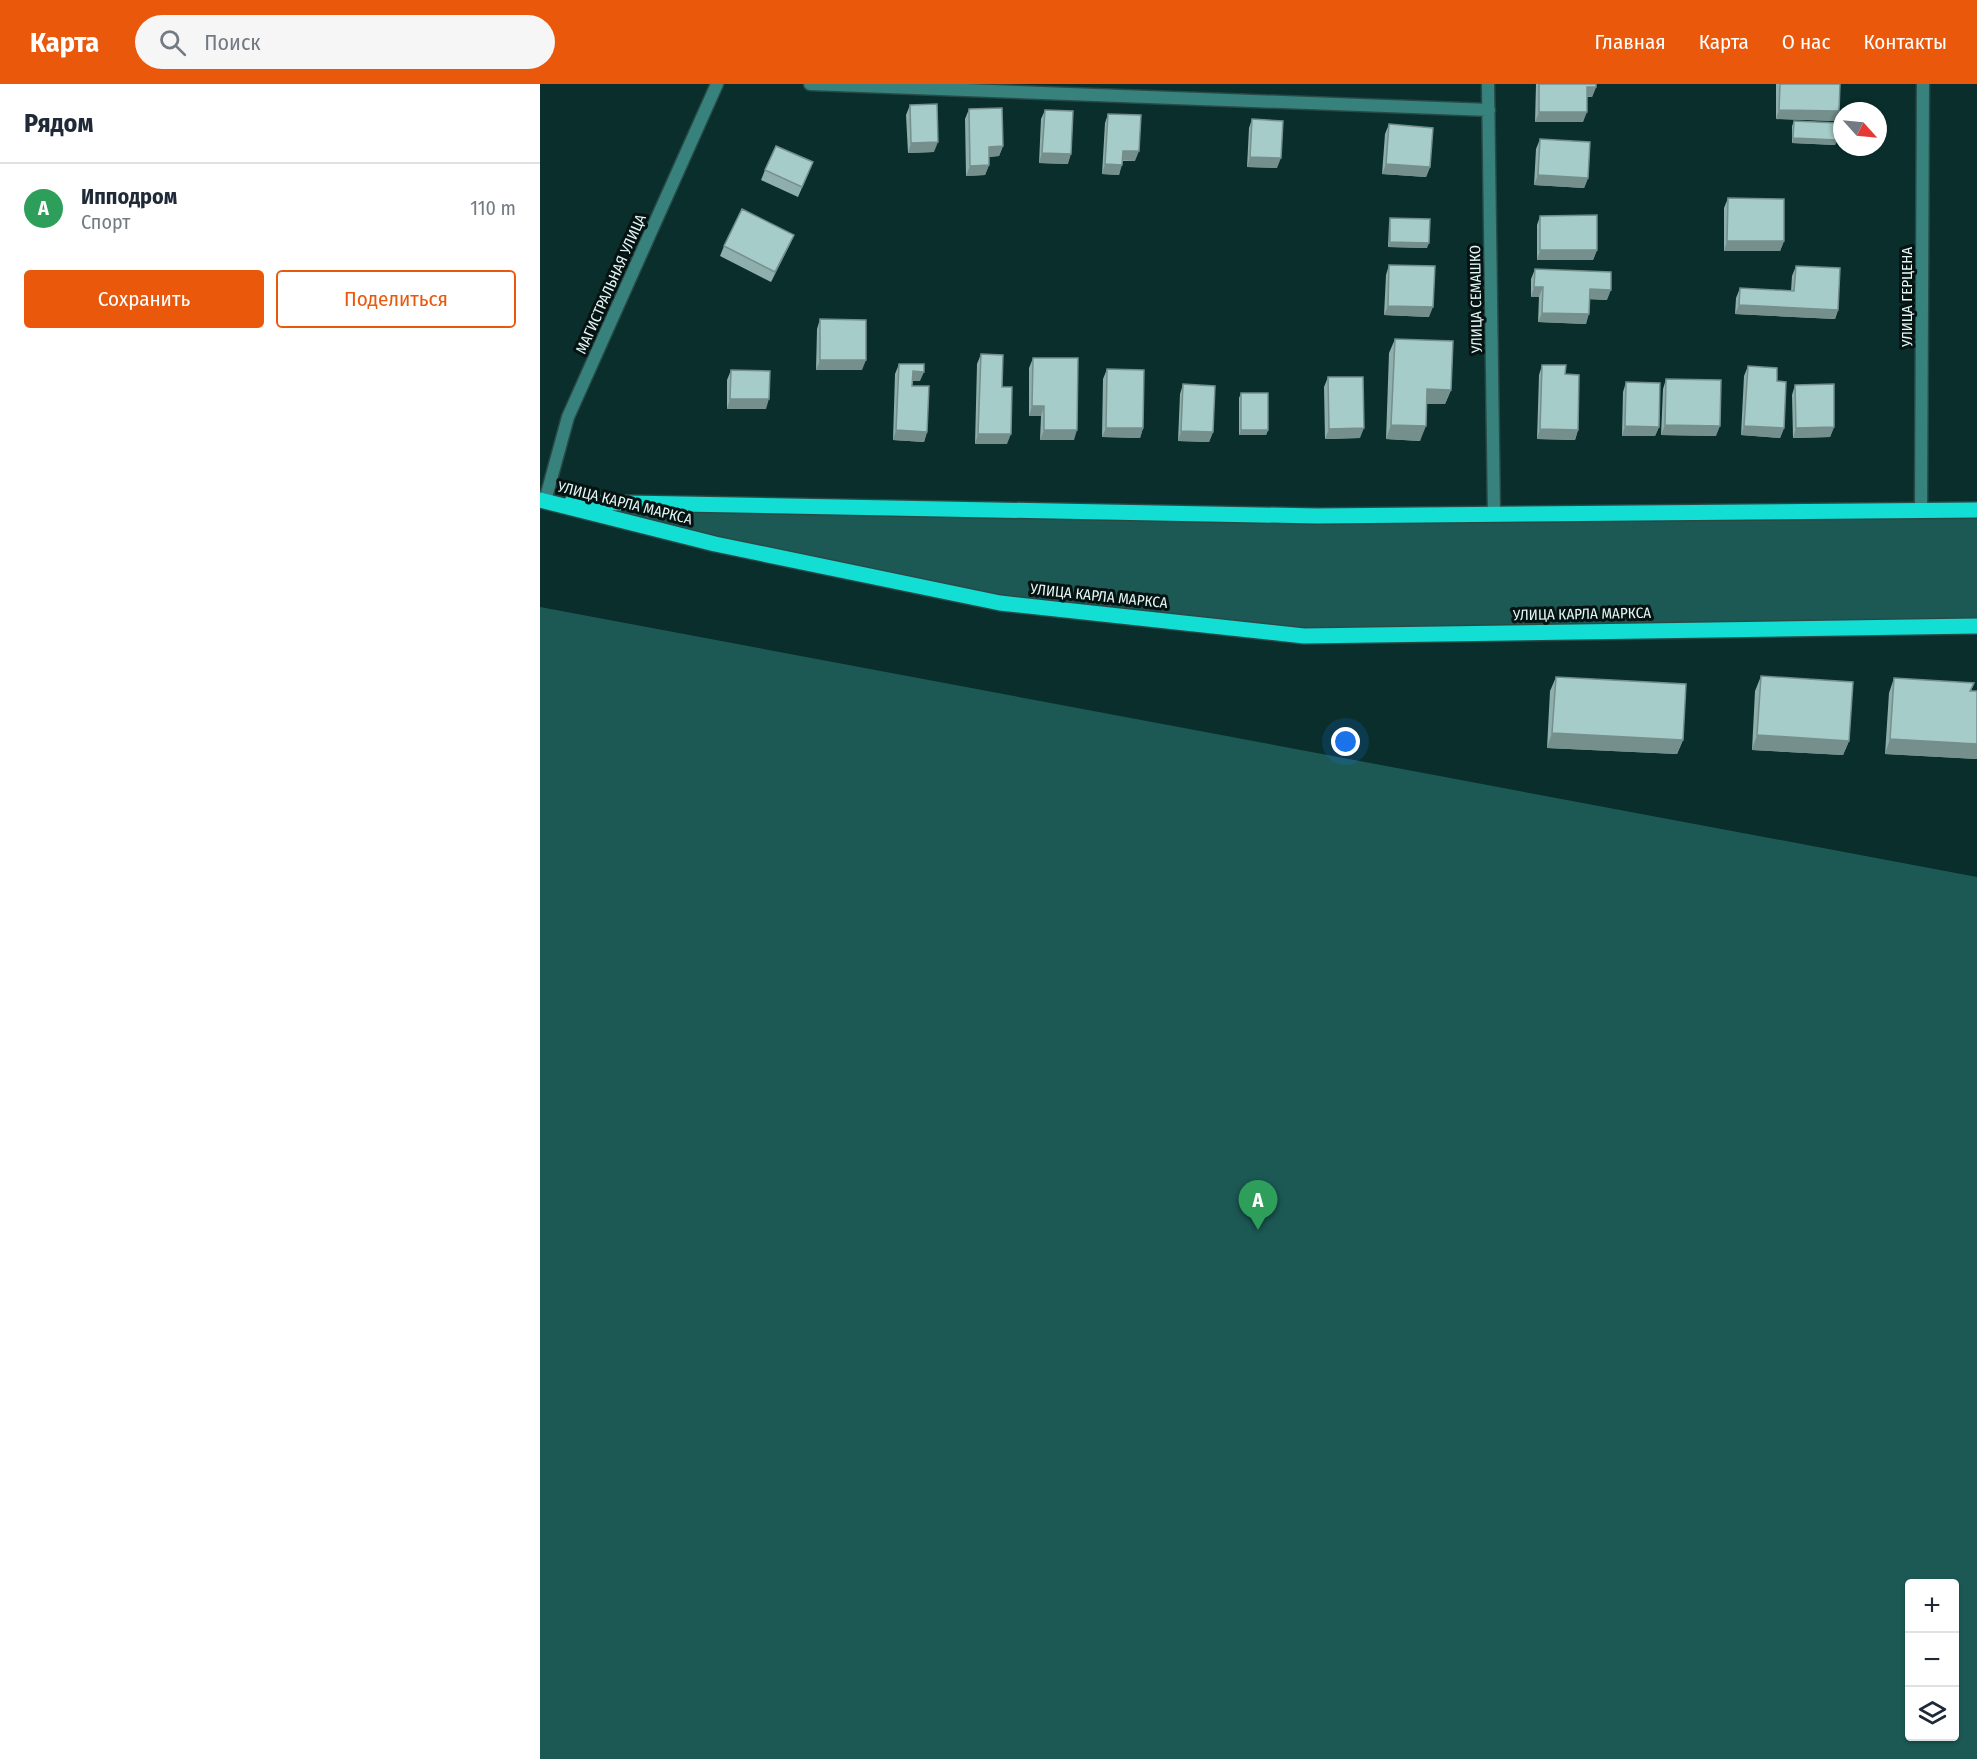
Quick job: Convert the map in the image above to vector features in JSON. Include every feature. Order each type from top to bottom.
[{"type":"main road","name":"УЛИЦА КАРЛА МАРКСА","points":[[542,501],[1305,516],[1977,510]]},
{"type":"main road","name":"УЛИЦА КАРЛА МАРКСА","points":[[542,501],[715,544],[1000,603],[1304,636],[1977,626]]},
{"type":"street","name":"МАГИСТРАЛЬНАЯ УЛИЦА","points":[[542,501],[568,417],[717,84]]},
{"type":"street","points":[[810,84],[1488,110]]},
{"type":"street","name":"УЛИЦА СЕМАШКО","points":[[1488,84],[1494,514]]},
{"type":"street","name":"УЛИЦА ГЕРЦЕНА","points":[[1921,511],[1923,84]]},
{"type":"shaded area","points":[[545,501],[1494,514],[1977,510],[1977,626],[1304,636],[1000,603]]},
{"type":"shaded area","points":[[540,607],[1977,877],[1977,1759],[540,1759]]},
{"type":"building","points":[[1539,84],[1596,84],[1596,87],[1587,87],[1587,112],[1539,112]]},
{"type":"building","points":[[1780,84],[1840,84],[1839,102],[1833,102],[1833,111],[1779,110]]},
{"type":"building","points":[[937,104],[938,142],[911,143],[910,105]]},
{"type":"building","points":[[1002,108],[1003,146],[989,147],[989,165],[970,166],[969,109]]},
{"type":"building","points":[[1045,110],[1073,111],[1071,154],[1042,153]]},
{"type":"building","points":[[1108,114],[1141,115],[1139,151],[1123,151],[1122,165],[1105,164]]},
{"type":"building","points":[[1252,119],[1283,121],[1281,158],[1250,157]]},
{"type":"building","points":[[1794,121],[1833,123],[1833,140],[1793,138]]},
{"type":"building","points":[[1389,124],[1433,128],[1430,167],[1386,164]]},
{"type":"building","points":[[1540,139],[1590,142],[1588,178],[1538,175]]},
{"type":"building","points":[[776,146],[813,162],[802,187],[765,170]]},
{"type":"building","points":[[1728,198],[1784,199],[1784,241],[1727,241]]},
{"type":"building","points":[[742,209],[794,235],[775,272],[724,246]]},
{"type":"building","points":[[1597,215],[1597,250],[1540,250],[1540,216]]},
{"type":"building","points":[[1390,218],[1430,219],[1429,243],[1390,242]]},
{"type":"building","points":[[1389,265],[1435,266],[1433,307],[1388,306]]},
{"type":"building","points":[[1796,266],[1840,268],[1838,310],[1739,305],[1740,288],[1794,291]]},
{"type":"building","points":[[1535,269],[1611,272],[1611,290],[1590,289],[1589,314],[1542,313],[1543,287],[1534,287]]},
{"type":"building","points":[[820,319],[866,320],[866,360],[820,360]]},
{"type":"building","points":[[1395,339],[1453,341],[1451,390],[1427,389],[1426,426],[1391,425]]},
{"type":"building","points":[[981,354],[1003,355],[1002,387],[1012,387],[1011,434],[978,434]]},
{"type":"building","points":[[1033,358],[1078,358],[1077,430],[1044,430],[1044,406],[1032,406]]},
{"type":"building","points":[[899,364],[924,364],[924,372],[913,371],[912,386],[929,386],[927,432],[896,430]]},
{"type":"building","points":[[1542,365],[1566,365],[1565,374],[1579,375],[1578,430],[1540,429]]},
{"type":"building","points":[[1748,366],[1777,368],[1777,381],[1786,382],[1784,428],[1744,426]]},
{"type":"building","points":[[1107,369],[1144,370],[1143,428],[1106,428]]},
{"type":"building","points":[[731,370],[770,371],[769,399],[730,399]]},
{"type":"building","points":[[1328,377],[1363,377],[1364,428],[1329,429]]},
{"type":"building","points":[[1666,379],[1721,380],[1720,426],[1665,425]]},
{"type":"building","points":[[1626,382],[1660,383],[1659,427],[1625,426]]},
{"type":"building","points":[[1183,384],[1215,386],[1213,432],[1181,431]]},
{"type":"building","points":[[1834,384],[1834,427],[1796,428],[1795,385]]},
{"type":"building","points":[[1241,393],[1268,393],[1268,430],[1241,430]]},
{"type":"building","points":[[1761,676],[1853,682],[1849,741],[1757,735]]},
{"type":"building","points":[[1556,677],[1686,684],[1683,740],[1552,733]]},
{"type":"building","points":[[1894,678],[1974,683],[1970,691],[1977,691],[1977,744],[1890,739]]},
{"type":"place","name":"Ипподром","points":[[1258,1230]]}]
